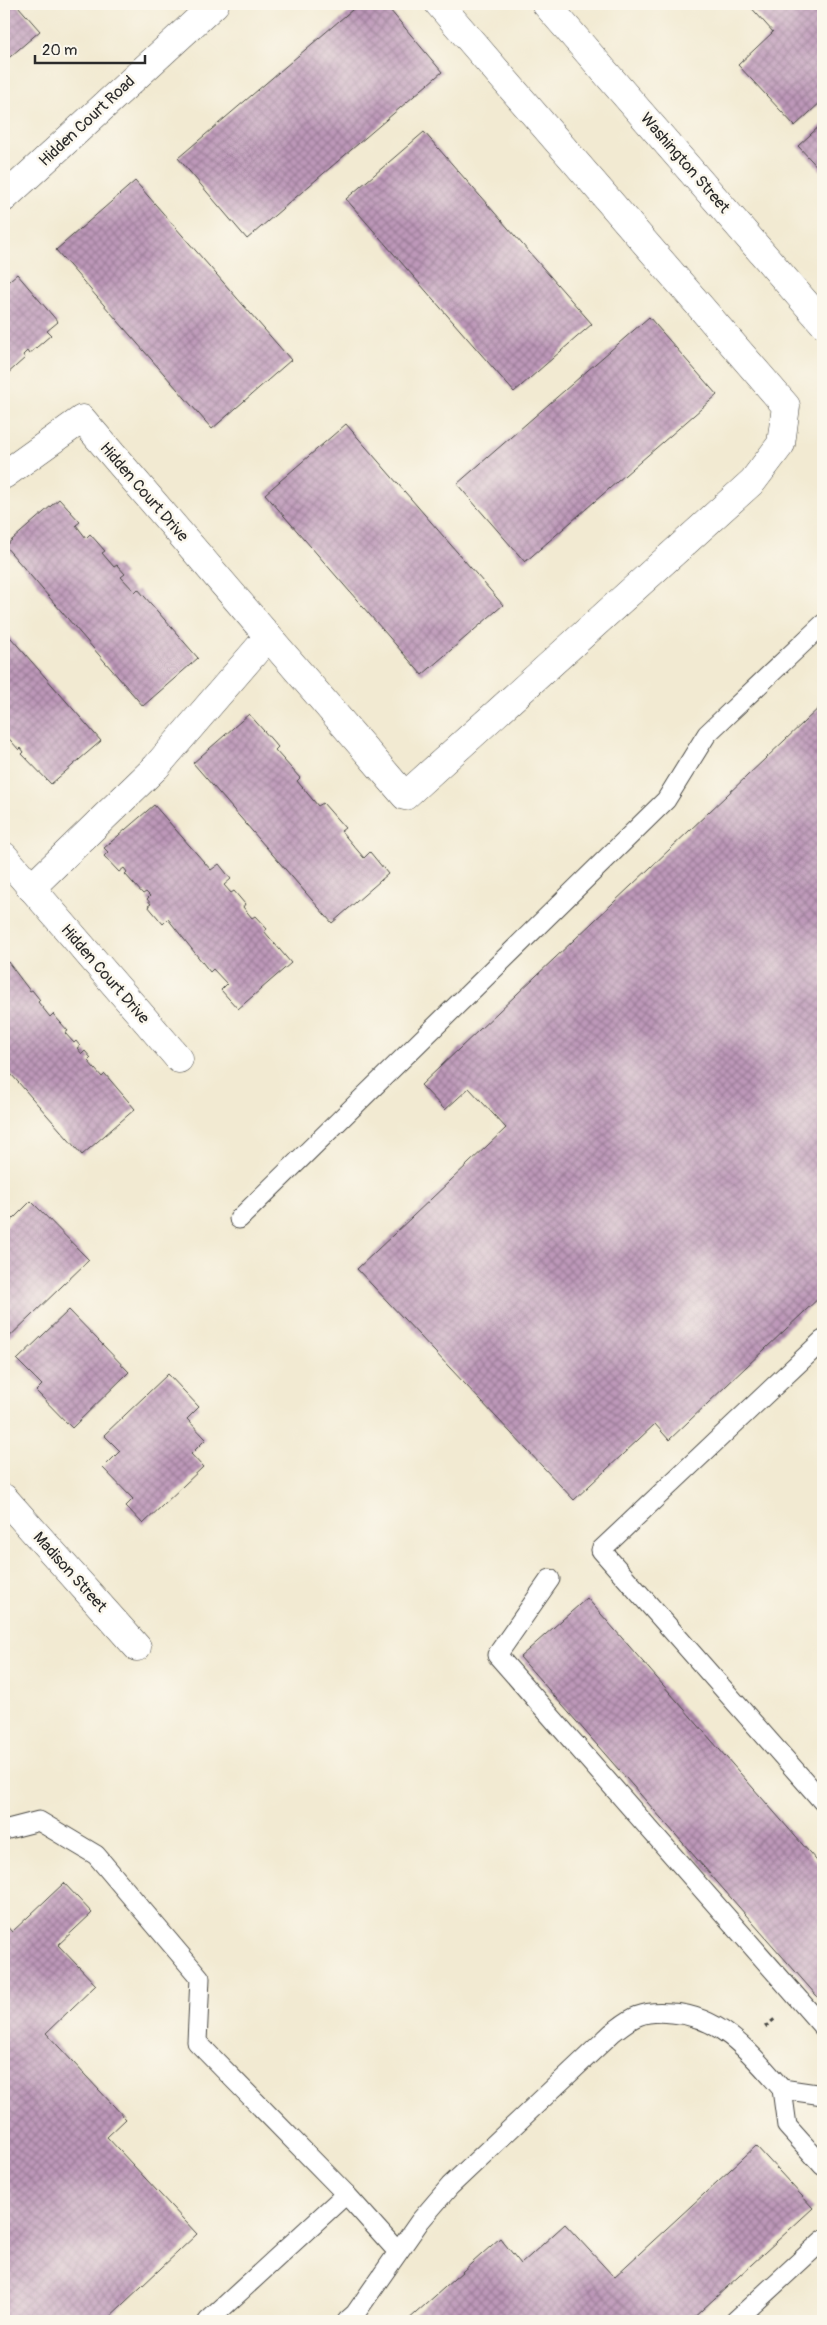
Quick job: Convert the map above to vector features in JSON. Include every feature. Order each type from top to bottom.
[{"type":"street","name":"Hidden Court Road","points":[[4,198],[215,4]]},
{"type":"street","name":"Hidden Court Drive","points":[[4,475],[82,419],[405,796],[753,481],[781,444],[786,406],[439,4]]},
{"type":"street","name":"Washington Street","points":[[546,4],[823,322]]},
{"type":"street","points":[[31,888],[156,767],[268,638]]},
{"type":"street","name":"Hidden Court Drive","points":[[4,856],[179,1059]]},
{"type":"street","name":"Madison Street","points":[[4,1498],[137,1647]]},
{"type":"lane","points":[[239,1219],[666,800],[707,734],[823,624]]},
{"type":"lane","points":[[823,1340],[601,1550],[823,1802]]},
{"type":"lane","points":[[550,1579],[497,1655],[823,2027]]},
{"type":"lane","points":[[4,1830],[39,1821],[96,1855],[200,1978],[197,2042],[346,2194],[398,2252]]},
{"type":"lane","points":[[346,2321],[355,2314],[420,2221],[450,2186],[612,2033],[638,2016],[662,2012],[685,2014],[714,2024],[744,2046],[782,2089],[787,2126],[823,2166]]},
{"type":"lane","points":[[782,2089],[823,2095]]},
{"type":"lane","points":[[208,2321],[346,2194]]},
{"type":"lane","points":[[735,2321],[823,2240]]},
{"type":"path","points":[[744,2046],[798,1998]]},
{"type":"building","points":[[4,4],[20,4],[18,6],[40,31],[4,62]]},
{"type":"building","points":[[359,4],[385,4],[442,72],[247,239],[178,158]]},
{"type":"building","points":[[748,4],[823,4],[823,100],[795,126],[738,65],[773,32]]},
{"type":"building","points":[[823,123],[823,173],[798,146]]},
{"type":"building","points":[[424,132],[592,324],[514,392],[346,199]]},
{"type":"building","points":[[135,181],[291,360],[212,429],[56,250]]},
{"type":"building","points":[[17,274],[58,322],[47,331],[51,335],[29,354],[27,351],[23,355],[25,358],[6,375],[4,373],[4,285]]},
{"type":"building","points":[[649,317],[717,395],[525,562],[457,484]]},
{"type":"building","points":[[346,424],[503,605],[422,675],[265,494]]},
{"type":"building","points":[[59,499],[80,522],[76,525],[86,538],[90,534],[105,551],[102,553],[114,567],[117,565],[125,574],[121,577],[135,592],[138,589],[198,658],[143,706],[5,546]]},
{"type":"building","points":[[4,630],[101,741],[51,784],[22,754],[24,752],[21,748],[19,750],[4,733]]},
{"type":"building","points":[[823,704],[823,1294],[669,1440],[655,1424],[574,1500],[357,1269],[506,1128],[469,1088],[445,1110],[421,1085]]},
{"type":"building","points":[[249,714],[278,747],[275,750],[300,778],[297,781],[318,806],[323,803],[345,828],[341,831],[364,858],[370,852],[388,874],[332,923],[193,763]]},
{"type":"building","points":[[154,805],[211,870],[219,864],[231,879],[224,885],[231,893],[234,891],[245,904],[243,907],[252,918],[255,916],[267,929],[264,931],[291,963],[238,1009],[221,990],[227,984],[213,969],[210,972],[168,919],[163,924],[148,906],[151,904],[147,899],[150,896],[146,892],[143,894],[125,874],[127,872],[124,868],[119,872],[104,856],[108,852],[104,848]]},
{"type":"building","points":[[8,962],[30,991],[32,990],[40,1000],[38,1002],[50,1017],[53,1014],[68,1031],[65,1033],[74,1043],[76,1041],[80,1046],[77,1048],[82,1054],[85,1051],[91,1058],[88,1061],[102,1077],[105,1074],[135,1109],[82,1155],[4,1066],[4,966]]},
{"type":"building","points":[[31,1201],[89,1260],[4,1342],[4,1228]]},
{"type":"building","points":[[69,1310],[129,1372],[72,1428],[36,1391],[42,1385],[17,1360]]},
{"type":"building","points":[[168,1374],[199,1407],[187,1419],[206,1439],[191,1454],[203,1467],[143,1524],[126,1506],[133,1499],[103,1468],[120,1451],[104,1435]]},
{"type":"building","points":[[587,1598],[823,1868],[823,2003],[520,1657]]},
{"type":"building","points":[[64,1883],[92,1913],[58,1945],[96,1985],[46,2033],[126,2119],[107,2137],[197,2234],[105,2321],[4,2321],[4,1923],[12,1932]]},
{"type":"building","points":[[756,2146],[813,2208],[690,2321],[497,2321],[494,2318],[491,2321],[407,2321],[500,2238],[521,2264],[565,2224],[614,2277]]}]
